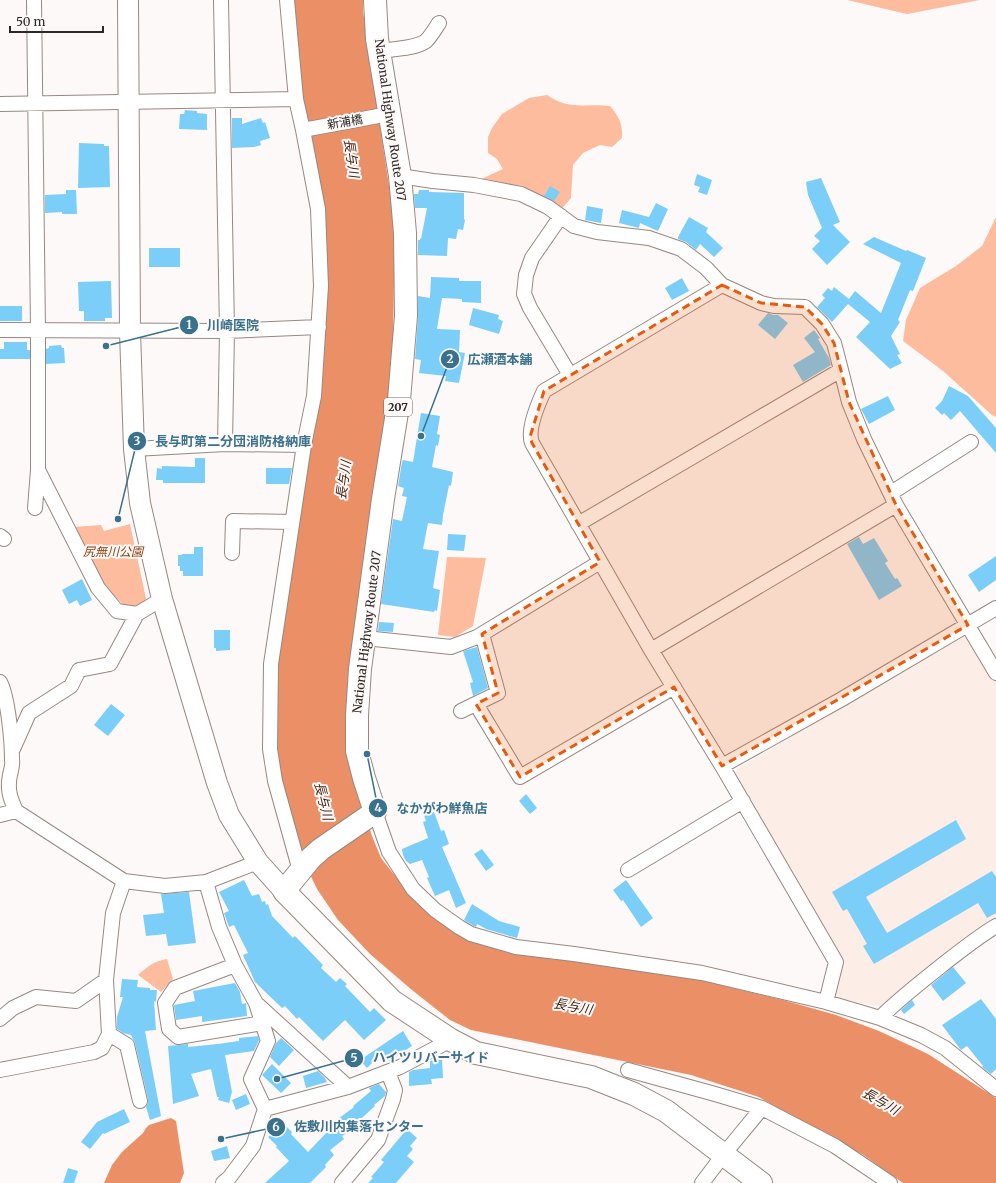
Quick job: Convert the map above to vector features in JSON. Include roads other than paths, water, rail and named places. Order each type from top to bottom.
[{"type":"highway","name":"National Highway Route 207","points":[[372,814],[357,751],[357,715],[360,669],[399,400],[406,316],[405,233],[400,176],[397,153],[386,115],[375,0]]},
{"type":"highway","points":[[372,814],[320,849],[302,868],[284,892],[392,1002],[451,1040],[476,1053],[591,1077],[634,1094],[666,1111],[761,1183]]},
{"type":"street","points":[[34,0],[38,330],[38,470],[35,508]]},
{"type":"street","points":[[128,0],[127,102],[130,332],[134,448],[140,503],[162,600],[217,784],[229,815],[258,862],[284,892]]},
{"type":"street","points":[[221,0],[227,332],[225,444]]},
{"type":"street","points":[[287,0],[296,99],[305,130],[318,209],[321,286],[314,396],[304,445],[271,664],[270,749],[275,781],[302,868]]},
{"type":"street","points":[[379,51],[404,48],[425,41],[440,23]]},
{"type":"street","points":[[0,104],[296,99]]},
{"type":"street","name":"新浦橋","points":[[305,130],[386,115]]},
{"type":"street","points":[[400,176],[474,185],[521,194],[548,207],[574,226],[597,232],[649,238],[681,248],[706,268],[722,285],[761,303],[774,306],[805,308],[822,324],[834,343],[849,402],[864,439],[894,499],[996,673]]},
{"type":"street","points":[[561,216],[532,258],[526,275],[524,294],[530,308],[570,375]]},
{"type":"street","points":[[722,285],[544,391],[537,406],[530,437],[578,524],[651,650],[743,801],[836,962],[826,1002]]},
{"type":"street","points":[[0,330],[227,332],[319,327]]},
{"type":"street","points":[[578,524],[842,370]]},
{"type":"street","points":[[651,650],[894,499],[971,442]]},
{"type":"street","points":[[134,448],[225,444],[304,445]]},
{"type":"street","points":[[38,470],[98,588],[117,611],[137,614]]},
{"type":"street","points":[[232,553],[232,521],[292,522]]},
{"type":"street","points":[[365,638],[451,647],[482,634],[600,562]]},
{"type":"street","points":[[12,752],[29,713],[71,686],[79,670],[110,664],[137,614],[162,600]]},
{"type":"street","points":[[722,766],[842,699],[996,608]]},
{"type":"street","points":[[461,711],[498,693],[482,634]]},
{"type":"street","points":[[0,682],[3,688],[10,724],[13,761],[9,776],[9,794],[16,811],[124,881],[165,886],[206,882],[258,862]]},
{"type":"street","points":[[476,704],[520,777],[674,687]]},
{"type":"street","points":[[628,870],[743,801]]},
{"type":"street","points":[[0,815],[16,811]]},
{"type":"street","points":[[372,814],[389,852],[413,889],[435,910],[471,934],[516,947],[702,973],[826,1002],[880,1018],[945,1048],[980,1077],[996,1088]]},
{"type":"street","points":[[0,1070],[94,1052],[102,1048],[108,1034],[106,980],[113,913],[124,881]]},
{"type":"street","points":[[206,882],[219,927],[235,965],[256,1003],[268,1040],[251,1080],[266,1109],[253,1146],[229,1178],[223,1183]]},
{"type":"street","points":[[880,1018],[896,1002],[978,937],[996,926]]},
{"type":"street","points":[[235,965],[175,988],[165,1003],[169,1029],[178,1037],[263,1023]]},
{"type":"street","points":[[0,1019],[13,1008],[36,998],[76,1001],[106,980]]},
{"type":"street","points":[[256,1003],[348,1087]]},
{"type":"street","points":[[108,1034],[128,1045],[140,1101]]},
{"type":"street","points":[[266,1109],[348,1087],[400,1067],[451,1040]]},
{"type":"street","points":[[628,1070],[762,1108],[835,1146],[890,1183]]},
{"type":"street","points":[[342,1183],[378,1140],[395,1090],[388,1072]]},
{"type":"street","points":[[702,1183],[762,1108]]},
{"type":"water","name":"長与川","points":[[294,0],[363,0],[363,11],[395,225],[393,339],[358,791],[372,836],[381,858],[409,893],[468,938],[633,964],[783,1000],[836,1015],[879,1031],[928,1054],[996,1098],[996,1183],[903,1183],[862,1154],[811,1128],[759,1097],[691,1075],[471,1030],[450,1020],[370,954],[338,920],[317,889],[298,849],[283,792],[274,747],[277,662],[290,563],[311,444],[325,326],[299,94],[293,26]]},
{"type":"water","points":[[171,1118],[176,1121],[184,1173],[180,1183],[104,1183],[112,1165],[122,1152],[143,1133],[149,1125]]},
{"type":"place","name":"川崎医院","points":[[106,346]]},
{"type":"place","name":"広瀬酒本舗","points":[[421,436]]},
{"type":"place","name":"長与町第二分団消防格納庫","points":[[118,519]]},
{"type":"place","name":"なかがわ鮮魚店","points":[[367,754]]},
{"type":"place","name":"ハイツリバーサイド","points":[[277,1079]]},
{"type":"place","name":"佐敷川内集落センター","points":[[221,1139]]},
{"type":"park label","name":"尻無川公園","points":[[113,552]]}]
